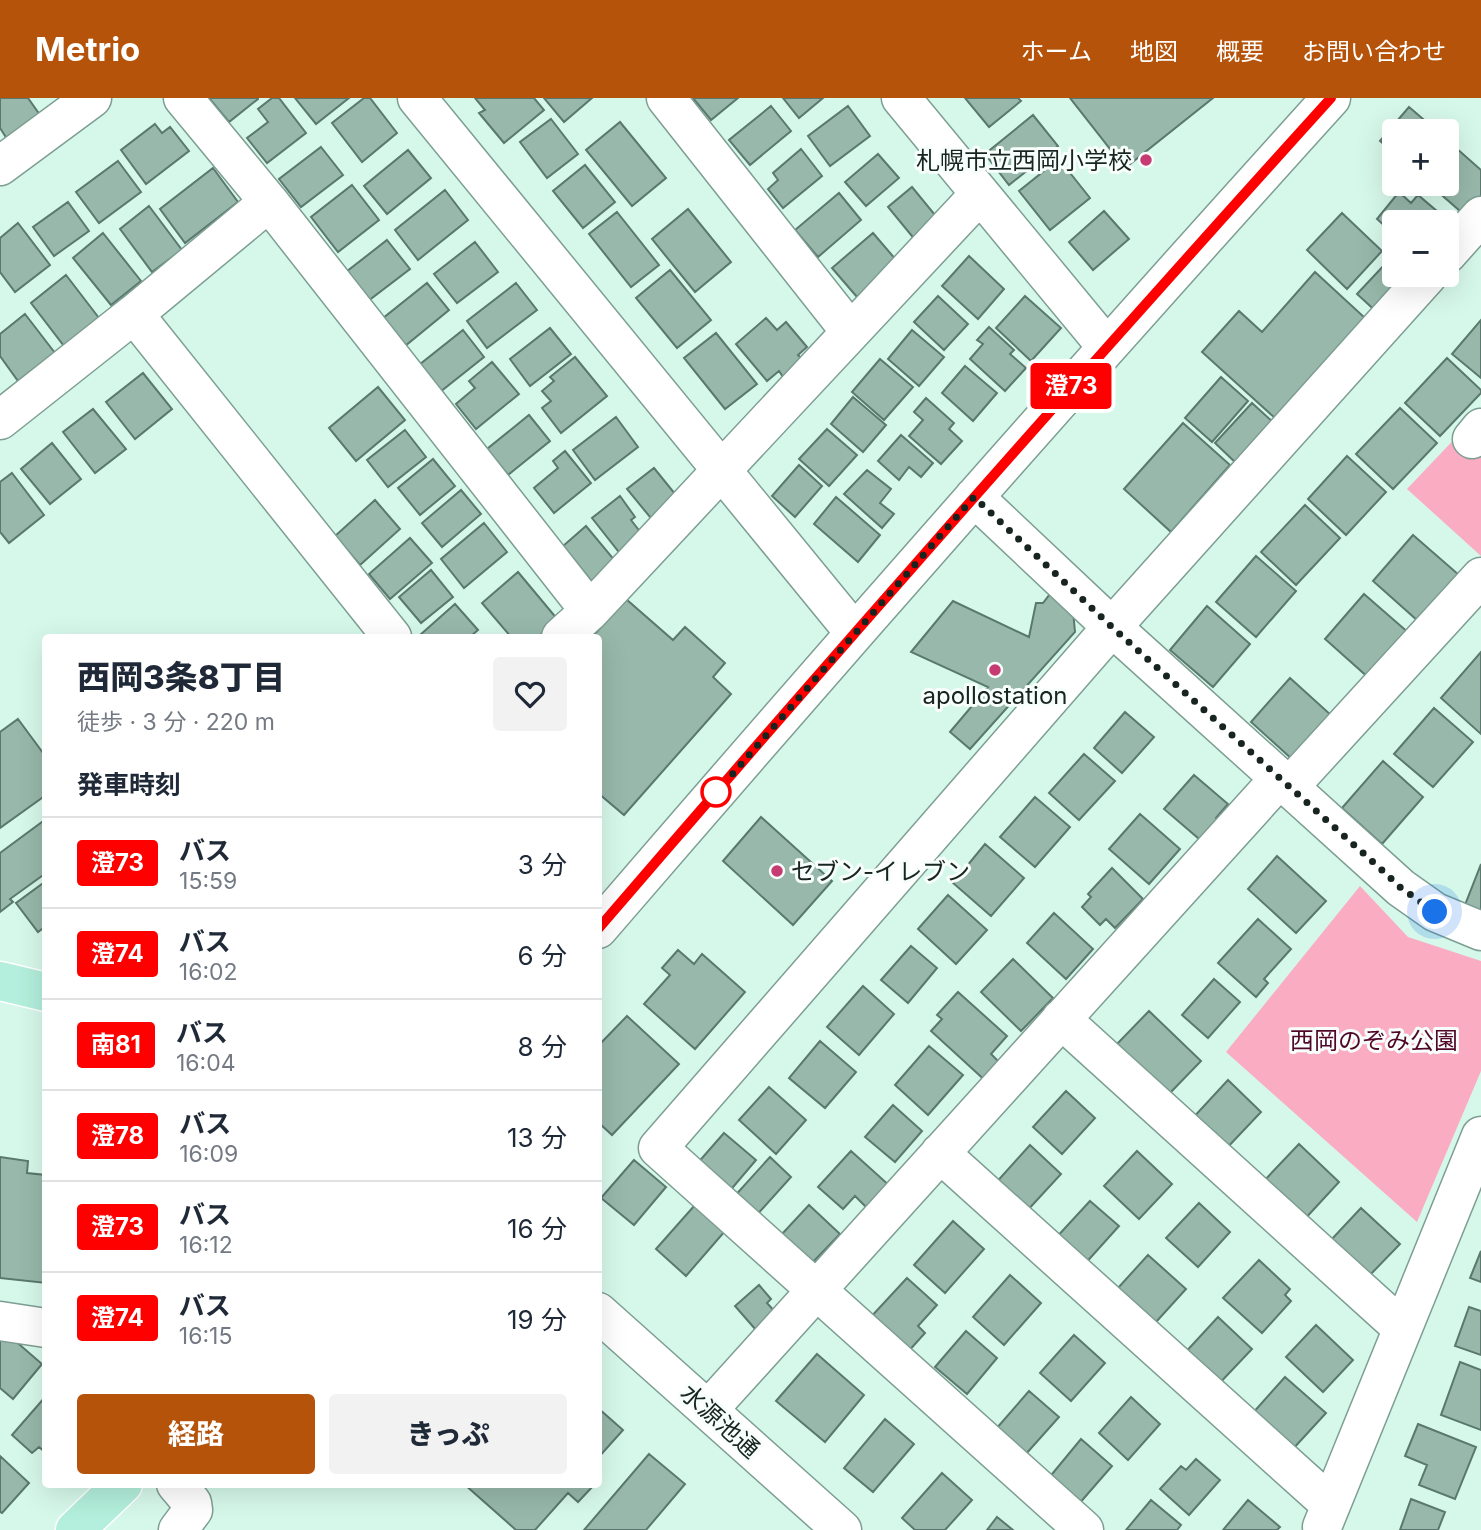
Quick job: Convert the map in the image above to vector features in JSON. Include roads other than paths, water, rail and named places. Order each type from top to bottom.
[{"type":"main road","points":[[0,981],[42,991]]},
{"type":"main road","points":[[75,1530],[118,1488]]},
{"type":"street","points":[[0,166],[92,98]]},
{"type":"street","points":[[183,98],[269,202],[590,611]]},
{"type":"street","points":[[417,98],[854,632]]},
{"type":"street","points":[[666,98],[850,331]]},
{"type":"street","points":[[901,98],[1107,346]]},
{"type":"street","points":[[602,924],[854,632],[1331,98]]},
{"type":"street","points":[[564,634],[590,611],[979,195]]},
{"type":"street","points":[[0,420],[269,202]]},
{"type":"street","points":[[1459,241],[1481,216]]},
{"type":"street","points":[[1084,1530],[658,1148],[1112,627],[1417,287]]},
{"type":"street","points":[[134,314],[390,634]]},
{"type":"street","points":[[974,497],[1112,627],[1401,888],[1435,912],[1481,931]]},
{"type":"street","points":[[708,1410],[1061,1019],[1481,577]]},
{"type":"street","points":[[1061,1019],[1402,1328]]},
{"type":"street","points":[[940,1153],[1326,1518],[1481,1136]]},
{"type":"street","name":"水源池通","points":[[602,1316],[842,1530]]},
{"type":"street","points":[[0,1321],[42,1327]]},
{"type":"street","points":[[178,1530],[193,1510],[192,1503],[179,1488]]},
{"type":"place","name":"札幌市立西岡小学校","points":[[1146,160]]},
{"type":"place","name":"apollostation","points":[[995,670]]},
{"type":"place","name":"セブン-イレブン","points":[[777,871]]},
{"type":"park label","name":"西岡のぞみ公園","points":[[1374,1040]]}]
